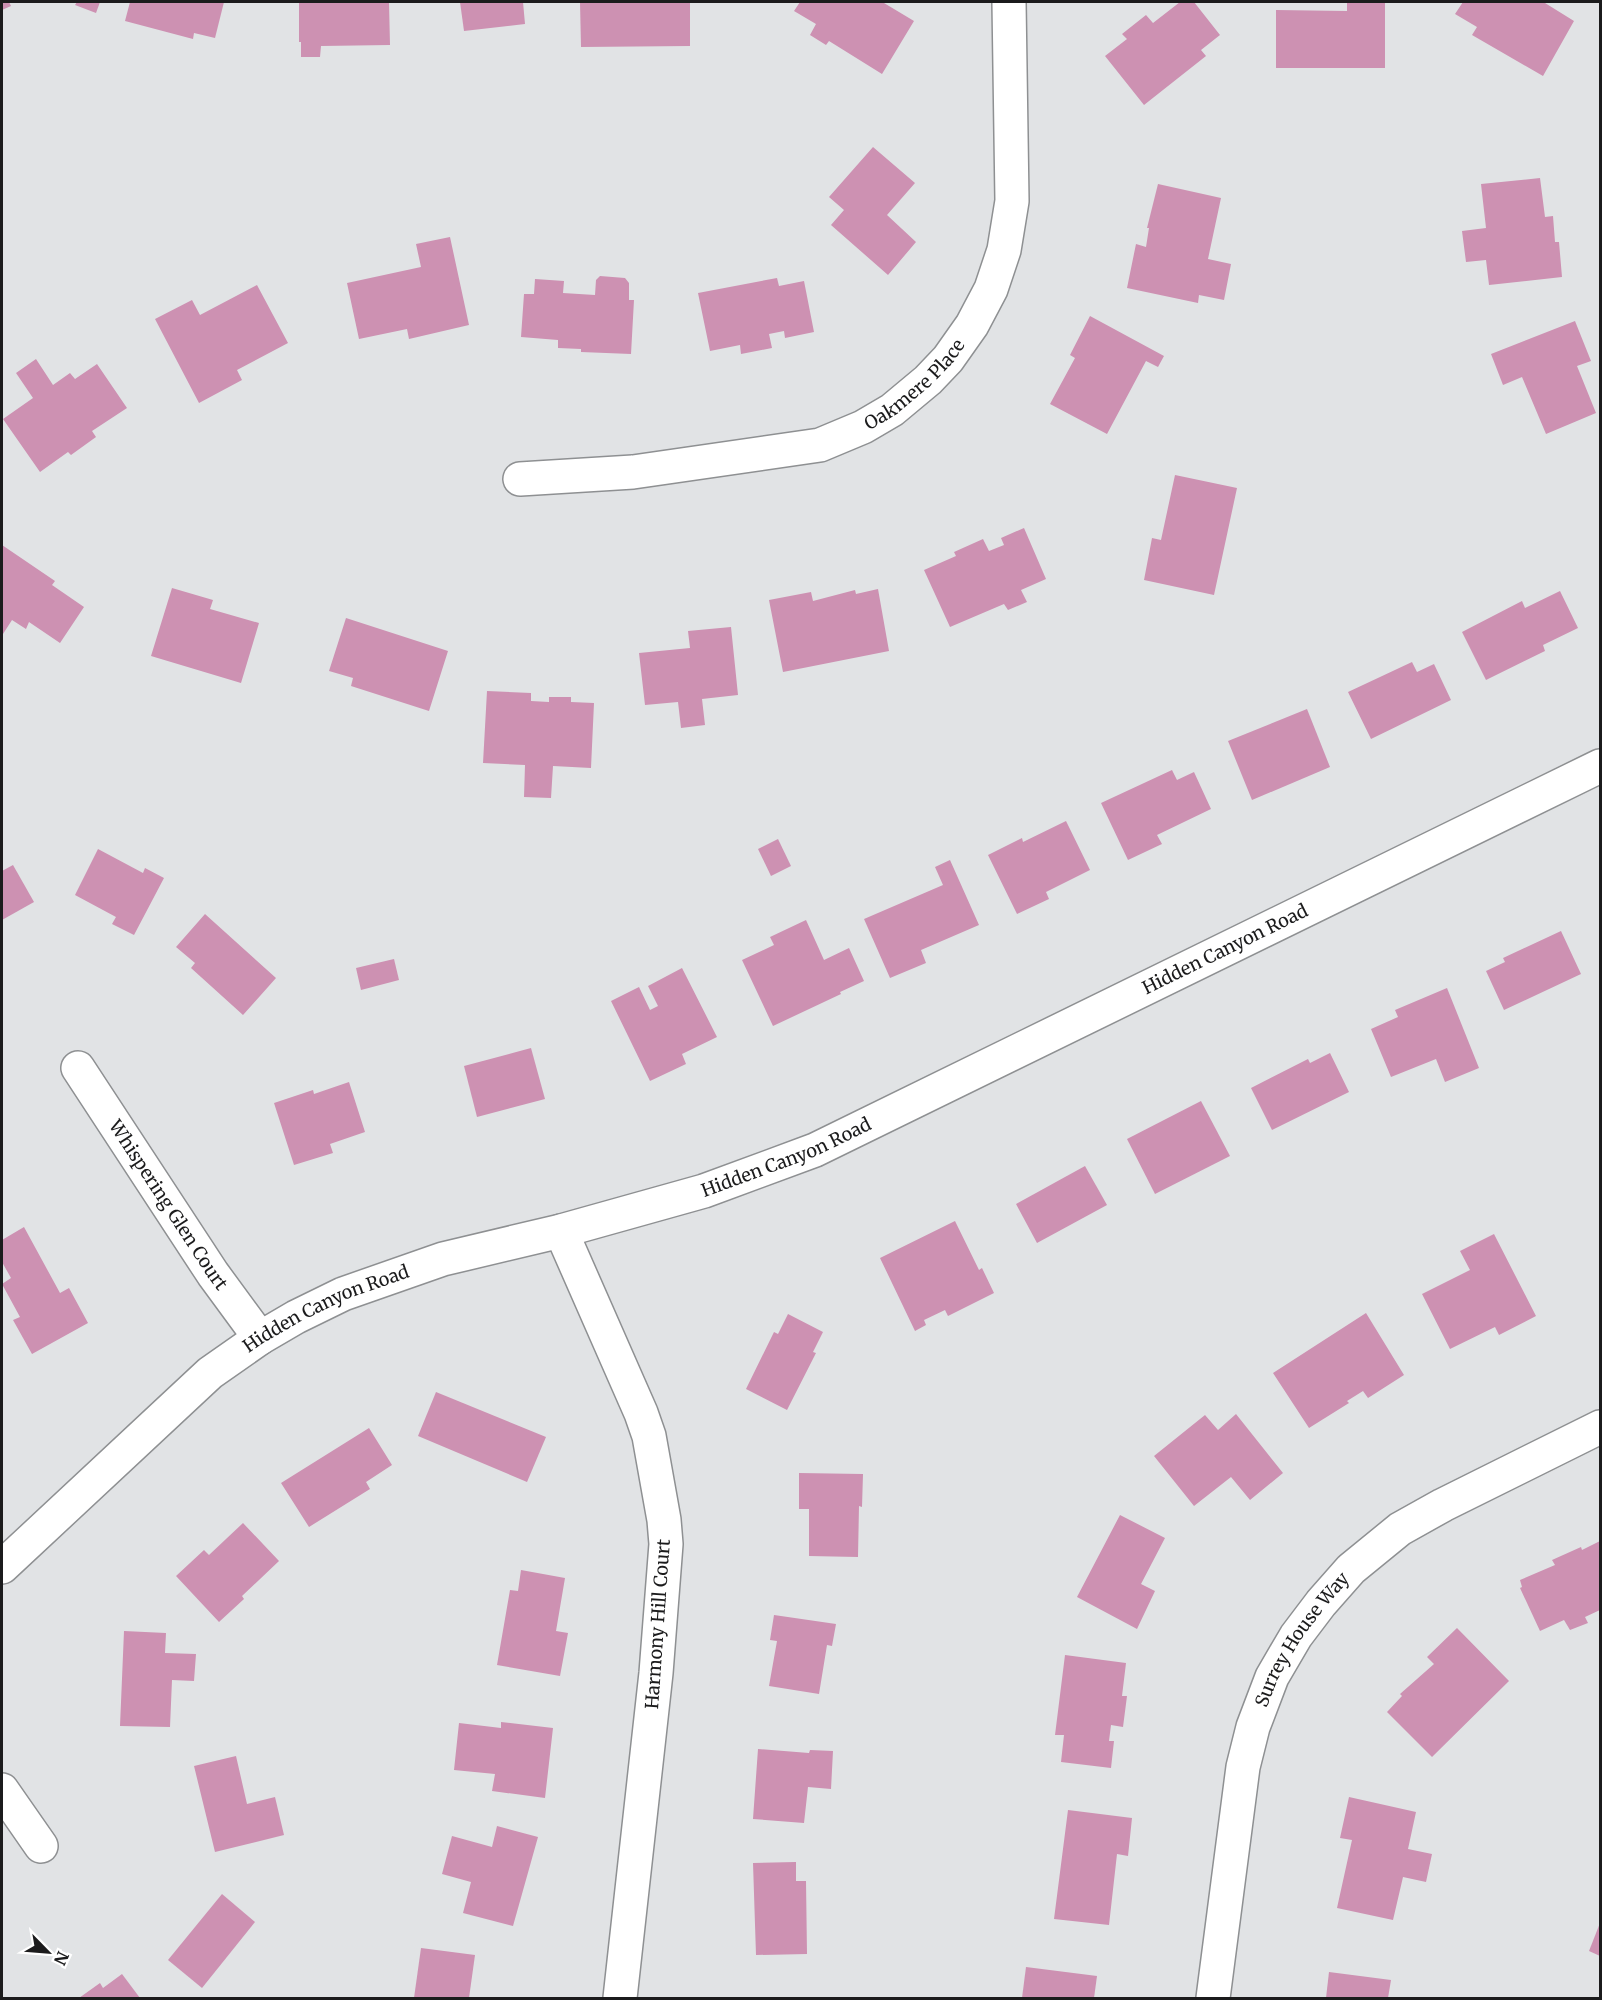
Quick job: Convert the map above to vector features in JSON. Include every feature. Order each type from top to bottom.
[{"type":"street","name":"Oakmere Place","points":[[520,479],[633,472],[820,445],[863,427],[882,416],[928,380],[948,359],[972,325],[991,289],[1004,250],[1012,201],[1008,2]]},
{"type":"street","name":"Hidden Canyon Road","points":[[2,1567],[210,1373],[260,1338],[296,1317],[343,1294],[443,1259],[561,1231],[705,1191],[815,1150],[1600,766]]},
{"type":"street","name":"Whispering Glen Court","points":[[78,1068],[213,1274],[260,1338]]},
{"type":"street","name":"Harmony Hill Court","points":[[561,1231],[644,1421],[649,1436],[665,1536],[656,1673],[620,1998]]},
{"type":"street","name":"Surrey House Way","points":[[1213,1998],[1243,1767],[1253,1727],[1272,1677],[1296,1636],[1351,1569],[1400,1529],[1443,1505],[1600,1427]]},
{"type":"street","points":[[2,1790],[41,1846]]},
{"type":"building","points":[[2,2],[9,2],[11,6],[2,10]]},
{"type":"building","points":[[77,2],[100,2],[96,13],[75,5]]},
{"type":"building","points":[[130,2],[224,2],[215,38],[194,33],[193,39],[125,21]]},
{"type":"building","points":[[299,2],[389,2],[390,45],[321,46],[320,57],[301,57]]},
{"type":"building","points":[[460,2],[523,2],[525,24],[464,31]]},
{"type":"building","points":[[580,2],[690,2],[690,46],[581,47]]},
{"type":"building","points":[[800,2],[885,2],[914,21],[882,74],[829,41],[826,45],[810,35],[816,24],[794,11]]},
{"type":"building","points":[[1180,2],[1194,2],[1220,35],[1201,50],[1206,56],[1144,105],[1105,56],[1127,39],[1122,34],[1146,15],[1153,23]]},
{"type":"building","points":[[1347,2],[1385,2],[1385,68],[1276,68],[1276,10],[1347,11]]},
{"type":"building","points":[[1463,2],[1545,2],[1574,21],[1543,76],[1472,35],[1477,27],[1455,14]]},
{"type":"building","points":[[873,147],[915,183],[887,215],[916,242],[888,275],[831,225],[844,210],[829,197]]},
{"type":"building","points":[[1540,178],[1545,217],[1553,216],[1555,242],[1559,242],[1562,277],[1489,285],[1486,260],[1466,262],[1462,231],[1486,228],[1481,184]]},
{"type":"building","points":[[1158,184],[1221,198],[1208,259],[1231,264],[1224,300],[1199,295],[1198,303],[1127,288],[1136,244],[1146,247],[1149,228],[1147,228]]},
{"type":"building","points":[[450,237],[469,325],[409,339],[407,329],[359,339],[347,283],[421,267],[416,244]]},
{"type":"building","points":[[600,276],[625,278],[629,283],[629,300],[634,300],[631,354],[581,352],[581,349],[558,348],[558,340],[521,337],[524,294],[534,294],[535,279],[564,281],[563,293],[595,295],[596,280]]},
{"type":"building","points":[[777,278],[779,286],[804,281],[814,332],[785,338],[784,331],[769,334],[772,348],[741,354],[740,345],[710,351],[698,293]]},
{"type":"building","points":[[257,285],[288,343],[237,370],[242,380],[199,403],[155,319],[192,300],[200,315]]},
{"type":"building","points":[[1090,316],[1164,356],[1158,367],[1146,361],[1107,434],[1050,404],[1075,358],[1070,355]]},
{"type":"building","points":[[1575,321],[1591,361],[1577,366],[1596,413],[1546,434],[1522,377],[1503,385],[1491,354]]},
{"type":"building","points":[[36,359],[53,385],[70,373],[75,379],[97,364],[127,408],[92,431],[96,437],[71,455],[68,452],[40,472],[3,419],[33,398],[16,373]]},
{"type":"building","points":[[1175,475],[1237,488],[1214,595],[1144,580],[1152,538],[1161,540]]},
{"type":"building","points":[[1024,528],[1046,579],[1021,590],[1027,602],[1008,610],[1004,604],[950,627],[924,570],[956,556],[954,552],[983,539],[989,551],[1004,545],[1001,538]]},
{"type":"building","points":[[2,545],[55,581],[52,585],[84,607],[60,643],[29,622],[26,629],[12,620],[2,633]]},
{"type":"building","points":[[172,588],[213,600],[210,609],[259,623],[241,683],[151,656]]},
{"type":"building","points":[[878,589],[889,651],[783,672],[769,600],[811,592],[813,601],[855,590],[856,594]]},
{"type":"building","points":[[1560,591],[1578,628],[1543,645],[1545,651],[1486,680],[1462,632],[1522,601],[1525,608]]},
{"type":"building","points":[[346,618],[448,651],[429,711],[351,686],[353,678],[329,671]]},
{"type":"building","points":[[731,627],[738,695],[702,699],[705,725],[681,728],[678,702],[645,705],[639,653],[690,648],[688,631]]},
{"type":"building","points":[[1412,662],[1417,672],[1434,664],[1451,700],[1371,739],[1348,692]]},
{"type":"building","points":[[487,691],[531,693],[531,701],[549,702],[549,697],[571,697],[571,702],[594,703],[591,768],[553,766],[551,798],[524,797],[525,765],[483,763]]},
{"type":"building","points":[[1307,709],[1330,767],[1252,800],[1228,741]]},
{"type":"building","points":[[1172,770],[1177,780],[1194,772],[1211,809],[1157,835],[1162,844],[1128,860],[1101,803]]},
{"type":"building","points":[[1066,821],[1090,870],[1046,892],[1049,899],[1017,914],[988,855],[1022,838],[1023,842]]},
{"type":"building","points":[[778,839],[791,866],[771,876],[758,849]]},
{"type":"building","points":[[98,849],[143,873],[145,868],[164,878],[134,935],[112,924],[116,917],[75,895]]},
{"type":"building","points":[[950,860],[979,925],[921,950],[926,963],[890,978],[864,919],[943,885],[935,867]]},
{"type":"building","points":[[13,865],[34,902],[2,920],[2,871]]},
{"type":"building","points":[[205,914],[276,978],[243,1015],[191,968],[195,963],[176,947]]},
{"type":"building","points":[[806,920],[824,960],[849,948],[864,981],[773,1026],[742,960],[774,945],[770,937]]},
{"type":"building","points":[[1561,931],[1581,974],[1504,1010],[1486,971],[1505,962],[1503,958]]},
{"type":"building","points":[[394,959],[399,980],[361,990],[356,968]]},
{"type":"building","points":[[682,968],[717,1037],[682,1054],[686,1064],[650,1081],[611,1001],[639,987],[650,1010],[658,1006],[648,986]]},
{"type":"building","points":[[1447,988],[1479,1068],[1445,1082],[1436,1059],[1391,1077],[1371,1029],[1398,1017],[1395,1010]]},
{"type":"building","points":[[531,1048],[545,1099],[477,1117],[464,1066]]},
{"type":"building","points":[[1330,1053],[1349,1092],[1272,1130],[1251,1088],[1308,1059],[1310,1063]]},
{"type":"building","points":[[349,1082],[365,1132],[330,1144],[333,1153],[294,1165],[274,1103],[313,1090],[314,1094]]},
{"type":"building","points":[[1201,1101],[1230,1156],[1155,1194],[1127,1139]]},
{"type":"building","points":[[1085,1166],[1107,1205],[1037,1243],[1016,1204]]},
{"type":"building","points":[[955,1221],[979,1270],[982,1268],[994,1293],[948,1316],[945,1310],[924,1320],[926,1325],[915,1331],[880,1258]]},
{"type":"building","points":[[24,1227],[60,1293],[69,1288],[88,1323],[32,1354],[13,1320],[20,1317],[2,1284],[11,1278],[2,1262],[2,1240]]},
{"type":"building","points":[[1494,1234],[1536,1316],[1499,1335],[1495,1327],[1450,1349],[1422,1294],[1470,1270],[1460,1251]]},
{"type":"building","points":[[1366,1313],[1404,1375],[1368,1398],[1363,1391],[1347,1401],[1349,1403],[1309,1428],[1273,1373]]},
{"type":"building","points":[[788,1314],[823,1332],[813,1352],[816,1353],[787,1410],[746,1389],[774,1332],[778,1334]]},
{"type":"building","points":[[436,1392],[546,1437],[527,1482],[418,1436]]},
{"type":"building","points":[[1236,1414],[1283,1473],[1250,1500],[1231,1477],[1194,1506],[1154,1456],[1205,1415],[1218,1430]]},
{"type":"building","points":[[369,1428],[392,1465],[366,1482],[370,1489],[309,1527],[281,1483]]},
{"type":"building","points":[[799,1473],[863,1474],[862,1507],[859,1506],[858,1557],[809,1556],[809,1509],[799,1509]]},
{"type":"building","points":[[1120,1515],[1165,1538],[1141,1584],[1155,1591],[1137,1629],[1077,1597]]},
{"type":"building","points":[[243,1523],[279,1561],[242,1596],[244,1599],[219,1622],[176,1576],[204,1550],[209,1555]]},
{"type":"building","points":[[1600,1541],[1600,1610],[1585,1617],[1588,1623],[1570,1630],[1564,1620],[1540,1631],[1520,1588],[1522,1587],[1520,1580],[1555,1565],[1552,1560]]},
{"type":"building","points":[[521,1570],[565,1578],[556,1631],[568,1633],[560,1676],[497,1665],[510,1590],[518,1591]]},
{"type":"building","points":[[774,1615],[836,1624],[832,1646],[827,1645],[819,1694],[769,1686],[777,1641],[770,1640]]},
{"type":"building","points":[[1457,1628],[1509,1681],[1432,1757],[1387,1712],[1402,1696],[1400,1694],[1434,1664],[1427,1657]]},
{"type":"building","points":[[124,1631],[166,1633],[165,1653],[196,1654],[194,1681],[172,1680],[170,1727],[120,1726]]},
{"type":"building","points":[[1065,1655],[1126,1663],[1122,1696],[1127,1696],[1123,1727],[1111,1725],[1109,1741],[1114,1741],[1111,1768],[1061,1762],[1064,1735],[1055,1735]]},
{"type":"building","points":[[501,1722],[553,1728],[545,1798],[492,1791],[495,1774],[454,1770],[459,1723],[501,1728]]},
{"type":"building","points":[[758,1749],[809,1753],[810,1750],[833,1751],[831,1789],[808,1787],[804,1823],[753,1819]]},
{"type":"building","points":[[236,1756],[247,1804],[275,1797],[284,1835],[215,1852],[194,1766]]},
{"type":"building","points":[[1349,1797],[1416,1812],[1408,1849],[1432,1854],[1426,1882],[1403,1877],[1393,1920],[1337,1908],[1352,1840],[1340,1838]]},
{"type":"building","points":[[1068,1810],[1132,1818],[1128,1856],[1117,1854],[1109,1925],[1054,1919]]},
{"type":"building","points":[[497,1826],[538,1837],[513,1926],[463,1913],[471,1882],[442,1874],[452,1836],[492,1847]]},
{"type":"building","points":[[796,1862],[796,1881],[806,1881],[807,1954],[756,1955],[753,1863]]},
{"type":"building","points":[[222,1894],[255,1922],[202,1988],[168,1960]]},
{"type":"building","points":[[1600,1923],[1600,1956],[1589,1951]]},
{"type":"building","points":[[421,1948],[475,1955],[469,1998],[414,1998]]},
{"type":"building","points":[[1026,1967],[1097,1976],[1094,1998],[1022,1998]]},
{"type":"building","points":[[1329,1972],[1391,1980],[1388,1998],[1326,1998]]},
{"type":"building","points":[[122,1974],[140,1998],[79,1998],[100,1983],[103,1988]]}]
